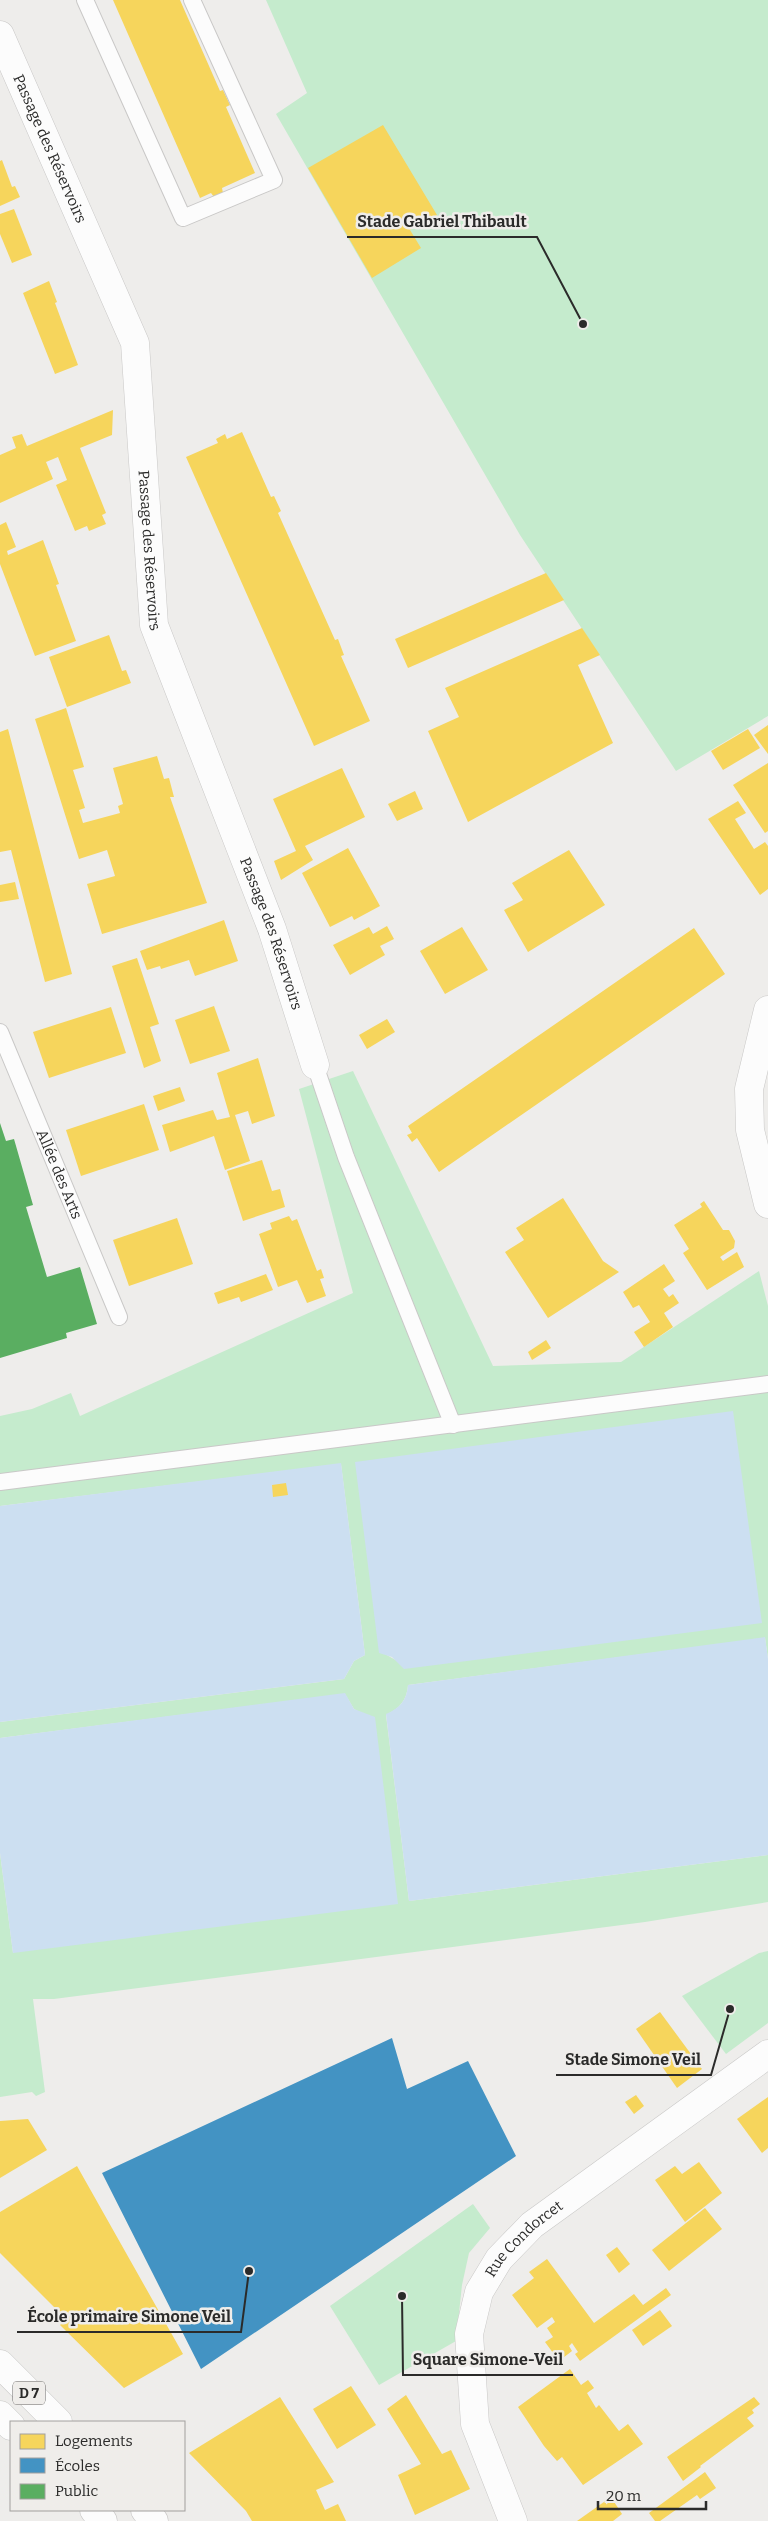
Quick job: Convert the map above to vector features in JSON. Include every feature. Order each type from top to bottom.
[{"type":"street","name":"Passage des Réservoirs","points":[[0,35],[135,343],[154,625],[272,929],[315,1065]]},
{"type":"street","points":[[768,1010],[749,1089],[750,1130],[763,1163],[768,1204]]},
{"type":"street","name":"Rue Condorcet","points":[[513,2521],[475,2424],[469,2334],[479,2292],[498,2259],[532,2225],[768,2054]]},
{"type":"street","name":"D 7","points":[[0,2364],[57,2421]]},
{"type":"street","name":"D 7","points":[[0,2415],[10,2425]]},
{"type":"street","points":[[95,2511],[103,2521]]},
{"type":"street","points":[[146,2511],[154,2521]]},
{"type":"lane","points":[[86,0],[183,218],[274,180],[192,0]]},
{"type":"lane","name":"Allée des Arts","points":[[0,1032],[119,1317]]},
{"type":"lane","points":[[315,1065],[346,1156],[453,1425]]},
{"type":"lane","points":[[0,1482],[768,1384]]},
{"type":"green space","points":[[266,0],[768,0],[768,716],[676,771],[520,535],[276,114],[307,93]]},
{"type":"green space","points":[[353,1071],[493,1366],[621,1362],[759,1271],[768,1306],[768,1659],[765,1638],[408,1685],[402,1703],[386,1715],[409,1901],[768,1855],[768,1902],[645,1922],[54,1999],[33,1999],[45,2092],[36,2096],[32,2092],[0,2097],[0,1853],[13,1953],[363,1714],[354,1709],[345,1694],[0,1738],[0,1722],[344,1679],[354,1661],[365,1655],[341,1464],[0,1506],[0,1416],[32,1409],[71,1393],[80,1416],[353,1293],[299,1089]],"holes":[[[761,1622],[399,1662],[385,1654]]]},
{"type":"green space","points":[[768,1951],[768,2023],[726,2054],[682,1996],[759,1953]]},
{"type":"green space","points":[[473,2204],[490,2228],[469,2253],[462,2285],[456,2341],[379,2385],[330,2306]]},
{"type":"water","points":[[733,1411],[762,1623],[404,1669],[392,1657],[379,1653],[355,1462]]},
{"type":"water","points":[[341,1463],[365,1655],[354,1661],[344,1679],[0,1722],[0,1506]]},
{"type":"water","points":[[765,1637],[768,1659],[768,1855],[409,1901],[386,1714],[402,1703],[408,1685]]},
{"type":"water","points":[[345,1693],[354,1709],[375,1717],[398,1904],[13,1953],[0,1853],[0,1738]]},
{"type":"building: Logements","points":[[113,0],[180,0],[220,91],[223,90],[230,105],[226,107],[255,173],[222,188],[223,193],[214,197],[211,193],[200,198]]},
{"type":"building: Logements","points":[[383,125],[437,215],[410,230],[421,248],[372,278],[308,168]]},
{"type":"building: Logements","points":[[2,160],[12,187],[15,186],[20,197],[0,206],[0,161]]},
{"type":"building: Logements","points":[[14,209],[32,255],[12,263],[0,234],[0,214]]},
{"type":"building: Logements","points":[[49,281],[57,302],[55,303],[78,365],[55,374],[23,293]]},
{"type":"building: Logements","points":[[113,410],[112,435],[80,448],[106,513],[102,515],[106,524],[89,531],[87,526],[75,531],[56,485],[67,480],[58,457],[46,462],[53,479],[0,503],[0,455],[16,448],[12,437],[22,434],[27,446]]},
{"type":"building: Logements","points":[[242,432],[271,497],[274,496],[281,511],[278,513],[335,640],[338,639],[344,655],[341,656],[370,721],[314,746],[186,457],[218,443],[216,439],[225,434],[227,439]]},
{"type":"building: Logements","points":[[6,522],[16,547],[7,551],[8,555],[43,540],[59,584],[56,585],[76,641],[35,656],[0,564],[0,525]]},
{"type":"building: Logements","points":[[546,573],[564,600],[408,668],[395,639]]},
{"type":"building: Logements","points":[[582,628],[600,655],[578,665],[613,743],[468,822],[428,731],[459,717],[445,688]]},
{"type":"building: Logements","points":[[109,635],[122,671],[126,670],[131,683],[67,707],[49,657]]},
{"type":"building: Logements","points":[[66,708],[84,767],[73,770],[85,808],[79,810],[83,823],[120,813],[118,806],[123,804],[113,768],[157,756],[164,779],[169,778],[174,797],[170,797],[207,903],[102,934],[87,884],[115,876],[107,850],[79,859],[35,719]]},
{"type":"building: Logements","points":[[768,725],[768,754],[754,735]]},
{"type":"building: Logements","points":[[8,729],[72,974],[45,982],[11,850],[0,852],[0,732]]},
{"type":"building: Logements","points":[[748,729],[760,748],[723,770],[711,751]]},
{"type":"building: Logements","points":[[768,763],[768,831],[765,833],[733,785]]},
{"type":"building: Logements","points":[[342,768],[365,817],[305,846],[313,860],[281,880],[274,861],[296,851],[273,799]]},
{"type":"building: Logements","points":[[415,791],[423,809],[397,821],[388,804]]},
{"type":"building: Logements","points":[[738,801],[746,813],[735,819],[754,849],[765,842],[768,846],[768,889],[760,895],[708,819]]},
{"type":"building: Logements","points":[[348,848],[380,906],[354,920],[352,916],[330,927],[302,873]]},
{"type":"building: Logements","points":[[569,850],[605,905],[528,952],[504,910],[523,900],[512,883]]},
{"type":"building: Logements","points":[[15,882],[19,899],[0,902],[0,885]]},
{"type":"building: Logements","points":[[224,920],[238,961],[195,976],[189,960],[161,969],[160,966],[147,970],[140,951]]},
{"type":"building: Logements","points":[[387,926],[394,939],[380,946],[385,955],[350,975],[333,945],[369,927],[373,934]]},
{"type":"building: Logements","points":[[462,927],[488,970],[445,994],[420,951]]},
{"type":"building: Logements","points":[[694,928],[725,974],[439,1172],[417,1138],[412,1142],[407,1135],[412,1133],[408,1126]]},
{"type":"building: Logements","points":[[137,958],[159,1024],[150,1027],[161,1061],[144,1068],[112,966]]},
{"type":"building: Logements","points":[[214,1006],[230,1051],[190,1064],[175,1020]]},
{"type":"building: Logements","points":[[111,1007],[126,1053],[49,1078],[33,1032]]},
{"type":"building: Logements","points":[[387,1019],[395,1032],[367,1049],[359,1035]]},
{"type":"building: Logements","points":[[258,1058],[275,1116],[252,1124],[248,1111],[235,1115],[250,1161],[225,1170],[214,1136],[170,1152],[162,1125],[213,1110],[217,1120],[230,1117],[217,1073]]},
{"type":"building: Logements","points":[[180,1087],[185,1101],[158,1111],[153,1096]]},
{"type":"building: Logements","points":[[144,1104],[159,1150],[81,1176],[66,1130]]},
{"type":"building: Logements","points":[[262,1160],[272,1191],[280,1189],[285,1207],[243,1221],[227,1171]]},
{"type":"building: Logements","points":[[563,1198],[603,1261],[619,1272],[548,1318],[505,1252],[524,1240],[516,1228]]},
{"type":"building: Logements","points":[[704,1201],[723,1230],[729,1230],[735,1241],[734,1248],[720,1257],[723,1261],[737,1252],[744,1267],[707,1290],[683,1253],[689,1249],[674,1225],[702,1207],[700,1204]]},
{"type":"building: Logements","points":[[289,1216],[292,1221],[297,1219],[317,1271],[321,1269],[324,1278],[320,1279],[326,1296],[307,1303],[297,1280],[278,1287],[259,1234],[272,1229],[270,1223]]},
{"type":"building: Logements","points":[[177,1218],[193,1264],[129,1286],[113,1240]]},
{"type":"building: Logements","points":[[664,1264],[675,1281],[663,1289],[669,1297],[673,1294],[679,1303],[664,1313],[673,1327],[644,1347],[634,1332],[650,1322],[639,1305],[633,1308],[623,1292]]},
{"type":"building: Logements","points":[[266,1274],[273,1290],[241,1302],[239,1297],[218,1304],[214,1293]]},
{"type":"building: Logements","points":[[546,1340],[551,1348],[532,1360],[528,1352]]},
{"type":"building: Logements","points":[[286,1483],[288,1495],[273,1497],[272,1485]]},
{"type":"building: Logements","points":[[660,2012],[702,2069],[677,2088],[636,2029]]},
{"type":"building: Logements","points":[[636,2095],[644,2106],[634,2114],[625,2102]]},
{"type":"building: Logements","points":[[768,2097],[768,2148],[762,2153],[737,2119]]},
{"type":"building: Logements","points":[[28,2119],[47,2150],[0,2178],[0,2121]]},
{"type":"building: Logements","points":[[699,2162],[722,2193],[685,2222],[655,2180],[675,2166],[682,2174]]},
{"type":"building: Logements","points":[[77,2166],[183,2354],[124,2388],[60,2325],[66,2319],[0,2253],[0,2212]]},
{"type":"building: Logements","points":[[705,2208],[722,2229],[669,2271],[652,2250]]},
{"type":"building: Logements","points":[[617,2247],[630,2264],[619,2273],[606,2255]]},
{"type":"building: Logements","points":[[547,2259],[594,2323],[634,2294],[643,2305],[666,2288],[671,2295],[580,2361],[575,2354],[578,2352],[572,2343],[569,2346],[572,2351],[559,2361],[545,2342],[553,2337],[547,2328],[555,2322],[552,2317],[537,2328],[512,2295],[534,2278],[529,2272]]},
{"type":"building: Logements","points":[[660,2310],[672,2326],[643,2346],[632,2330]]},
{"type":"building: Logements","points":[[570,2369],[581,2385],[588,2380],[594,2388],[587,2393],[596,2408],[599,2405],[619,2431],[628,2424],[643,2444],[583,2485],[562,2457],[557,2461],[544,2446],[518,2407]]},
{"type":"building: Logements","points":[[351,2386],[376,2425],[337,2449],[313,2409]]},
{"type":"building: Logements","points":[[406,2395],[442,2454],[451,2450],[470,2489],[415,2515],[398,2475],[421,2464],[387,2409]]},
{"type":"building: Logements","points":[[280,2397],[334,2482],[316,2490],[325,2510],[338,2504],[346,2521],[252,2521],[246,2511],[189,2453]]},
{"type":"building: Logements","points":[[754,2397],[760,2404],[752,2410],[754,2413],[747,2418],[754,2426],[683,2481],[667,2457]]},
{"type":"building: Logements","points":[[705,2472],[716,2488],[700,2499],[697,2495],[660,2521],[655,2521],[649,2513]]},
{"type":"building: Logements","points":[[611,2497],[622,2514],[613,2521],[577,2521]]},
{"type":"building: Écoles","points":[[392,2038],[407,2089],[468,2061],[516,2156],[201,2369],[102,2173]]},
{"type":"building: Public","points":[[0,1123],[6,1141],[14,1139],[33,1205],[26,1207],[47,1277],[80,1267],[97,1324],[66,1333],[67,1338],[0,1358]]},
{"type":"place","name":"Stade Gabriel Thibault","points":[[583,324]]},
{"type":"place","name":"Stade Simone Veil","points":[[730,2009]]},
{"type":"place","name":"École primaire Simone Veil","points":[[249,2271]]},
{"type":"place","name":"Square Simone-Veil","points":[[402,2296]]}]
